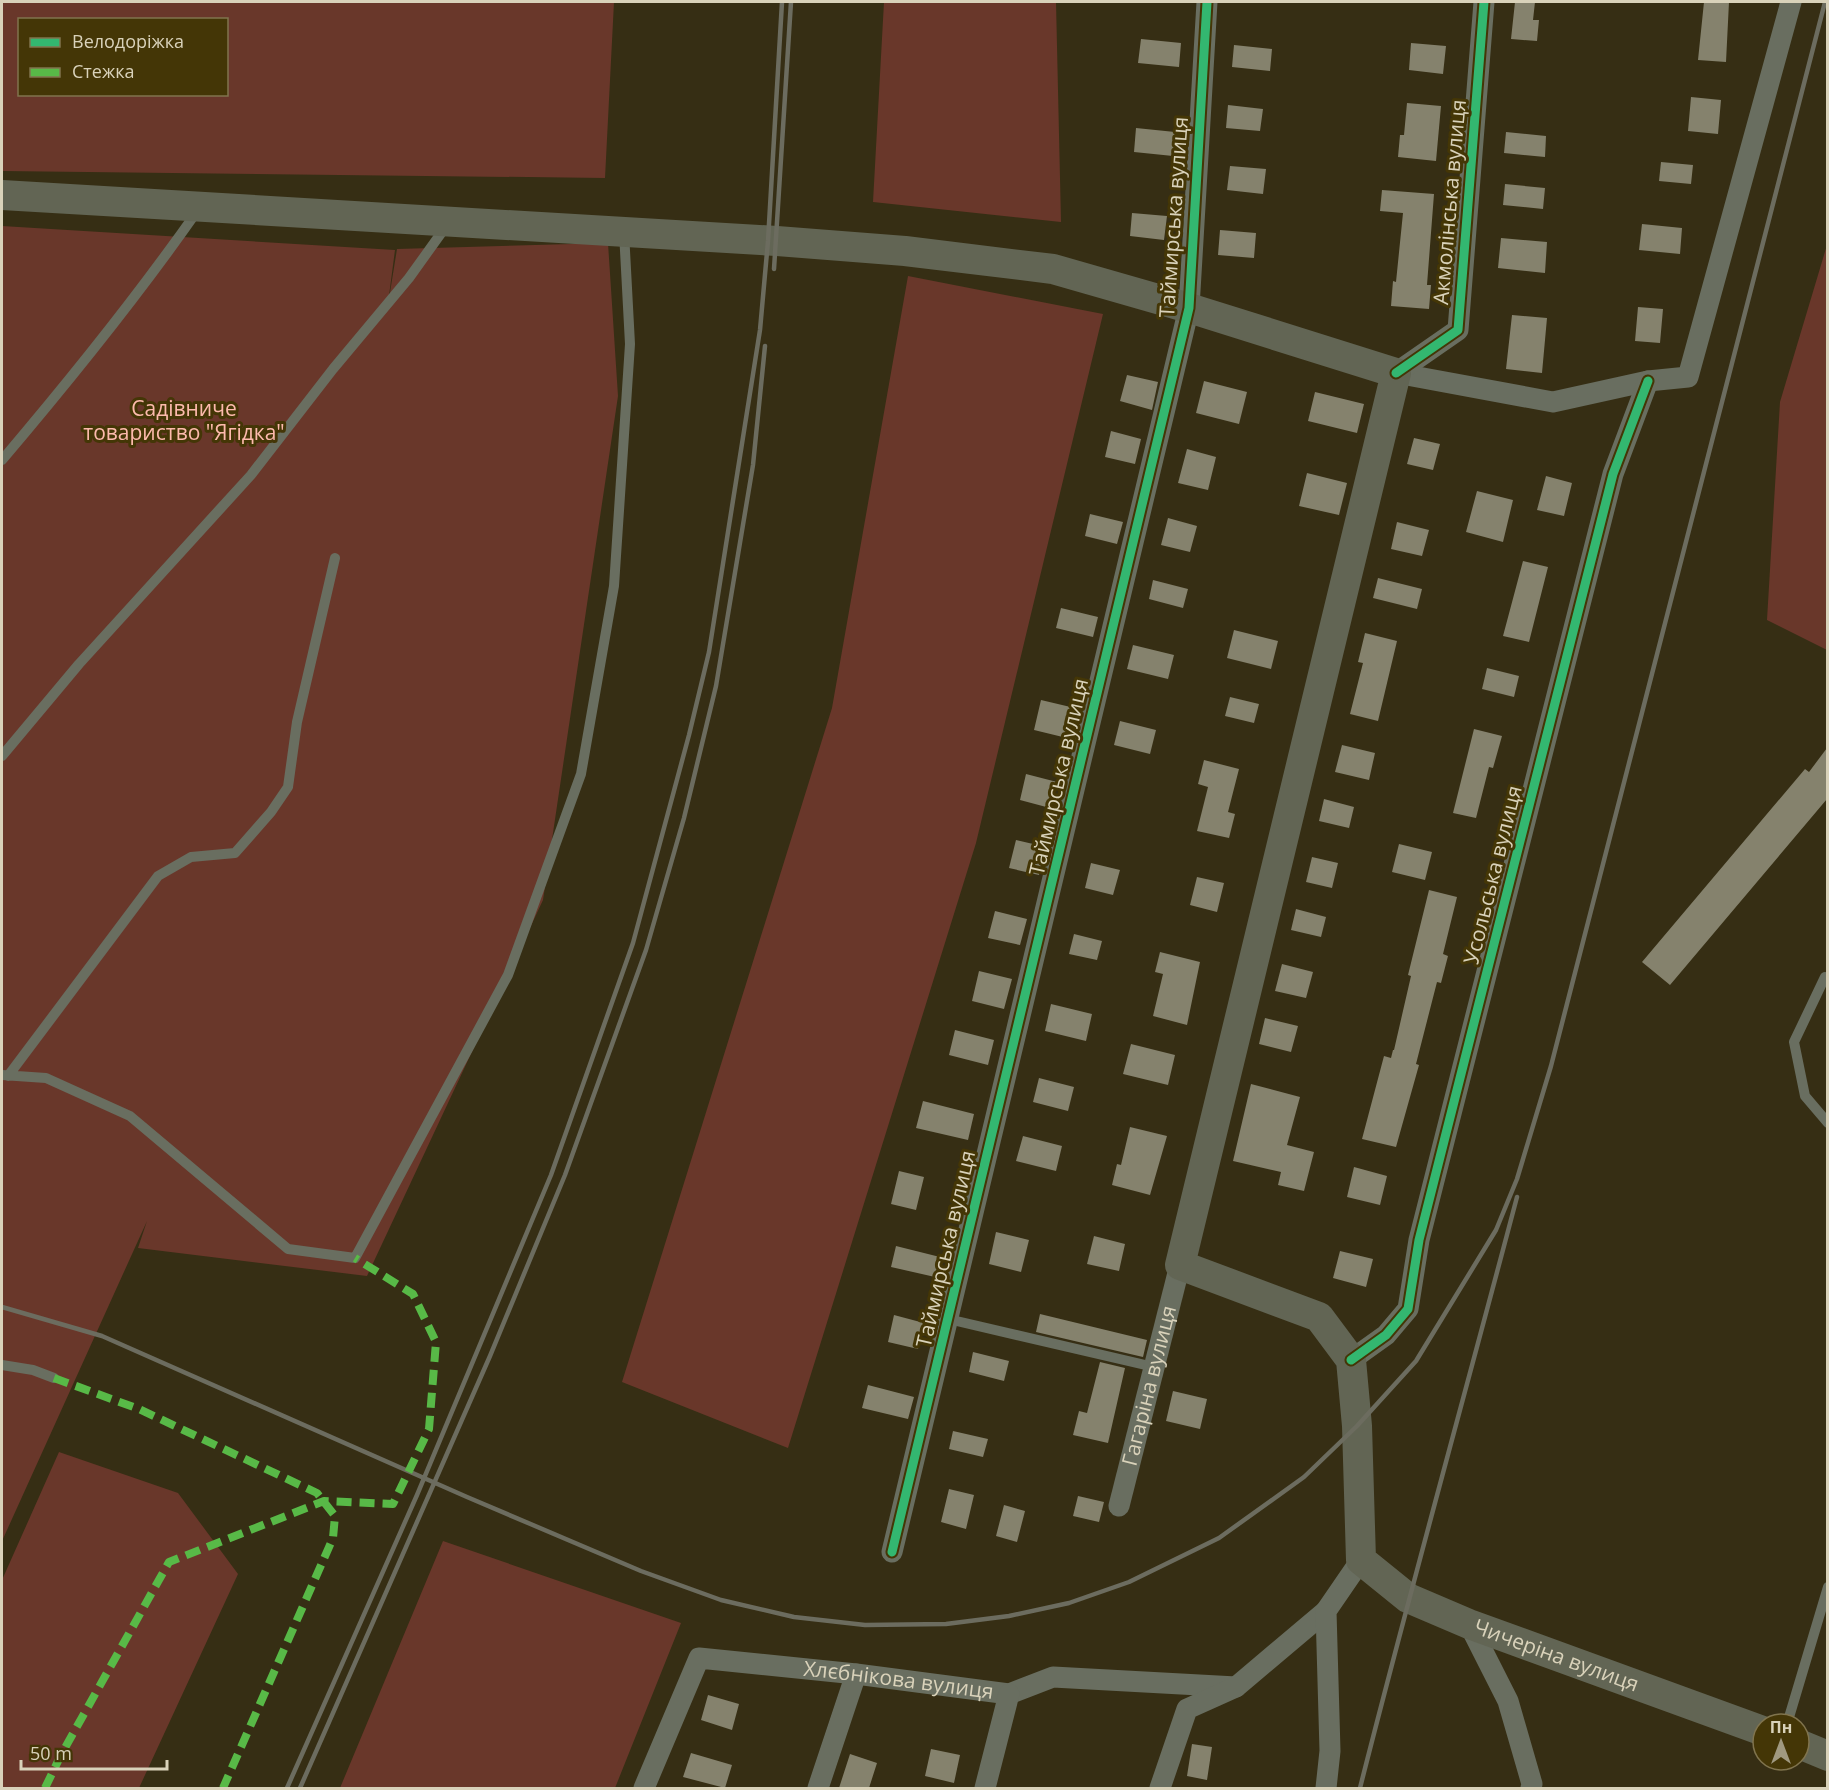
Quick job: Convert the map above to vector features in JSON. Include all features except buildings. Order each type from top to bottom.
[{"type":"main road","points":[[2,195],[905,251],[1053,269],[1189,308],[1396,373],[1180,1265],[1319,1317],[1351,1360],[1357,1426],[1360,1560]]},
{"type":"main road","name":"Чичеріна вулиця","points":[[1360,1560],[1408,1598],[1470,1624],[1751,1727]]},
{"type":"main road","points":[[1811,1749],[1827,1756]]},
{"type":"street","name":"Таймирська вулиця","points":[[892,1552],[1189,308],[1207,2]]},
{"type":"street","name":"Акмолiнська вулиця","points":[[1396,373],[1458,330],[1484,2]]},
{"type":"street","points":[[1396,373],[1553,402],[1648,381],[1688,377],[1791,2]]},
{"type":"street","name":"Усольська вулиця","points":[[1351,1360],[1386,1335],[1408,1309],[1419,1240],[1613,474],[1648,381]]},
{"type":"street","name":"Гагаріна вулиця","points":[[1119,1506],[1180,1265]]},
{"type":"street","points":[[1160,1788],[1187,1709],[1236,1687],[1326,1611],[1360,1560]]},
{"type":"street","points":[[1326,1611],[1330,1751],[1326,1788]]},
{"type":"street","points":[[1470,1624],[1508,1701],[1532,1784],[1531,1788]]},
{"type":"street","name":"Хлєбнікова вулиця","points":[[644,1788],[699,1658],[856,1674],[1009,1694],[1053,1677],[1236,1687]]},
{"type":"street","points":[[818,1788],[856,1674]]},
{"type":"street","points":[[985,1788],[1009,1694]]},
{"type":"lane","points":[[2,460],[155,271],[200,207]]},
{"type":"lane","points":[[2,756],[79,664],[251,475],[333,369],[409,278],[449,222]]},
{"type":"lane","points":[[5,1075],[46,1078],[130,1116],[288,1250],[355,1258],[508,975],[580,774],[614,586],[630,344],[624,232]]},
{"type":"lane","points":[[5,1075],[158,876],[191,857],[235,852],[271,812],[288,787],[297,722],[335,558]]},
{"type":"lane","points":[[1825,977],[1794,1042],[1805,1096],[1827,1123]]},
{"type":"lane","points":[[948,1319],[1154,1367]]},
{"type":"lane","points":[[2,1365],[54,1378]]},
{"type":"lane","points":[[1791,1712],[1827,1587]]},
{"type":"green space","points":[[2,2],[614,2],[605,178],[2,171]]},
{"type":"green space","points":[[884,2],[1056,2],[1061,222],[873,202]]},
{"type":"green space","name":"Садівниче товариство \"Ягідка\"","points":[[2,226],[395,250],[387,311],[397,249],[608,243],[618,396],[543,900],[367,1276],[138,1248],[147,1221],[2,1541]]},
{"type":"green space","points":[[1827,245],[1827,650],[1767,620],[1780,402]]},
{"type":"green space","points":[[908,276],[1103,314],[976,843],[788,1448],[622,1382],[832,708]]},
{"type":"green space","points":[[59,1452],[178,1493],[238,1574],[139,1788],[2,1788],[2,1580]]},
{"type":"green space","points":[[443,1541],[681,1623],[615,1788],[340,1788]]},
{"type":"railway","points":[[287,1788],[417,1495],[551,1175],[633,943],[709,652],[760,330],[768,241],[782,2]]},
{"type":"railway","points":[[774,269],[791,2]]},
{"type":"railway","points":[[2,1307],[102,1336],[641,1571],[721,1600],[794,1617],[865,1625],[946,1624],[1009,1616],[1069,1603],[1129,1582],[1219,1538],[1304,1477],[1357,1426],[1416,1361],[1496,1230],[1517,1179],[1551,1066],[1825,2]]},
{"type":"railway","points":[[300,1788],[490,1356],[565,1175],[646,950],[684,818],[716,686],[753,465],[765,346]]},
{"type":"railway","points":[[1360,1788],[1517,1197]]},
{"type":"marked path","points":[[45,1788],[61,1755],[169,1562],[324,1501],[393,1504],[429,1429],[436,1342],[413,1294],[355,1258]]},
{"type":"marked path","points":[[54,1378],[139,1409],[317,1493],[335,1516],[333,1538],[223,1788]]},
{"type":"cycle path","points":[[892,1552],[1189,308],[1207,2]]},
{"type":"cycle path","points":[[1396,373],[1458,330],[1484,2]]},
{"type":"cycle path","points":[[1351,1360],[1386,1335],[1408,1309],[1419,1240],[1613,474],[1648,381]]}]
